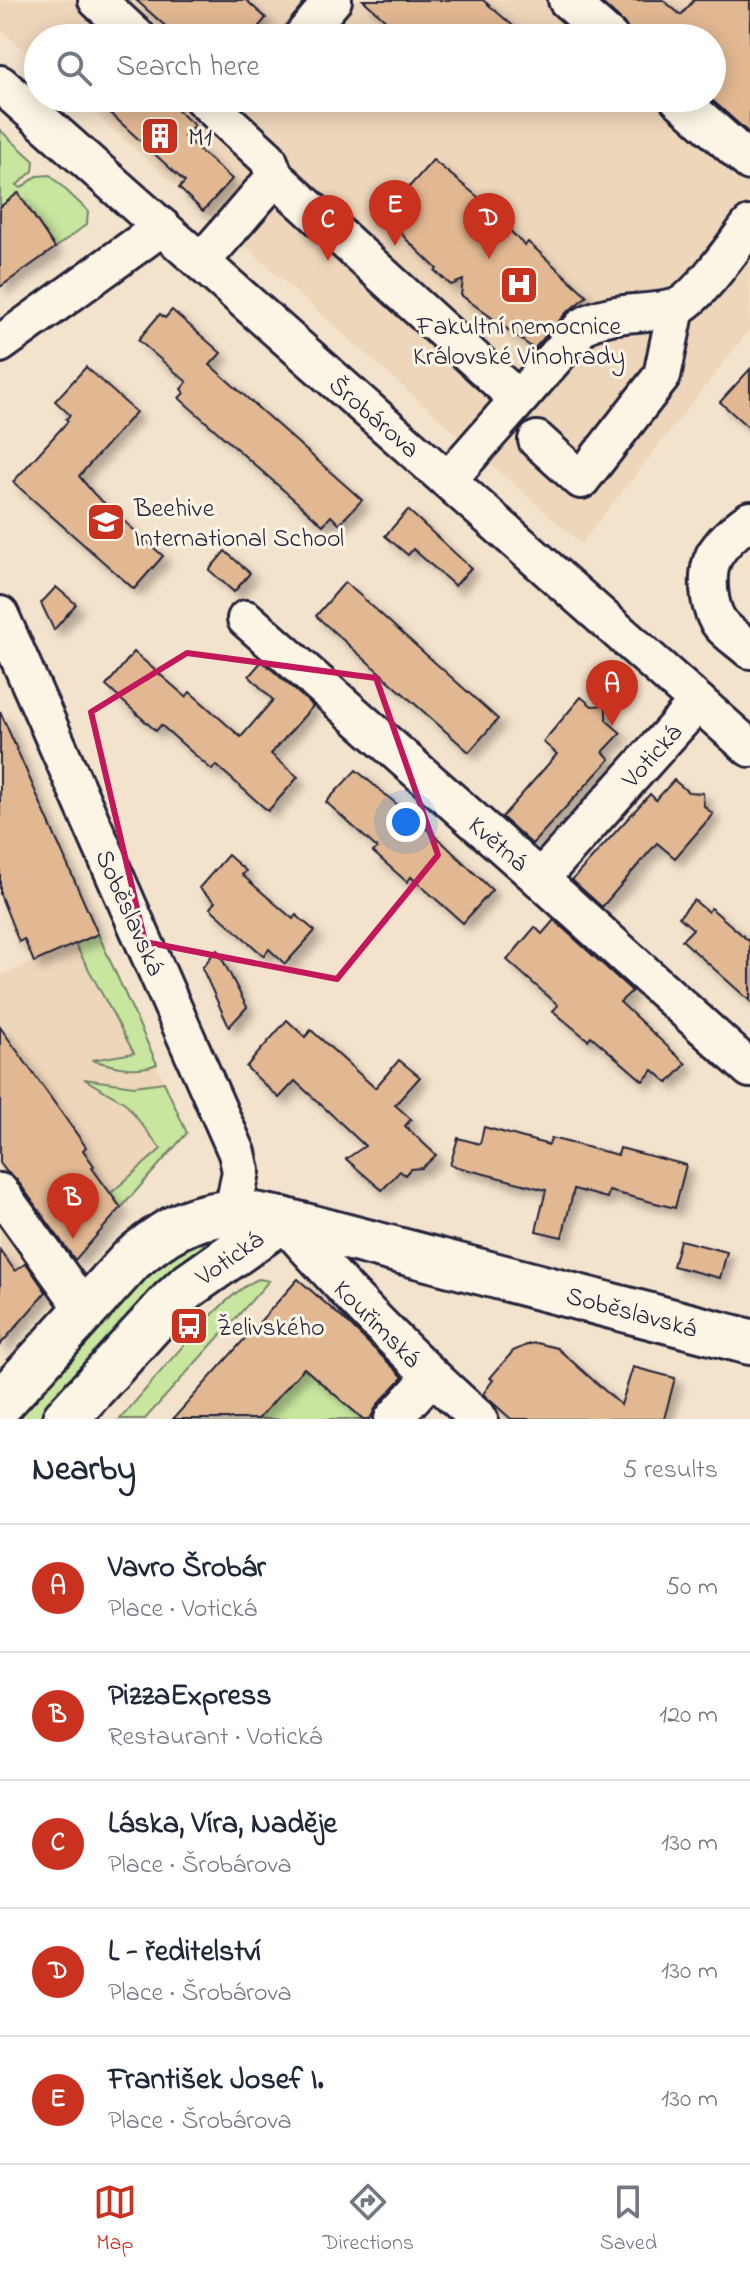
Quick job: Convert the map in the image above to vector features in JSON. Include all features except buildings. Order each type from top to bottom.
[{"type":"main road","name":"Votická","points":[[0,1404],[131,1260],[166,1231],[182,1223],[233,1212],[282,1220]]},
{"type":"main road","name":"Votická","points":[[65,1419],[187,1287],[282,1220]]},
{"type":"main road","name":"Soběslavská","points":[[282,1220],[750,1342]]},
{"type":"street","points":[[97,0],[123,24]]},
{"type":"street","points":[[313,24],[333,0]]},
{"type":"street","points":[[567,0],[594,24]]},
{"type":"street","name":"Šrobárova","points":[[0,84],[24,105]]},
{"type":"street","name":"Šrobárova","points":[[32,112],[750,748]]},
{"type":"street","points":[[231,112],[268,159],[275,177],[518,399]]},
{"type":"street","points":[[694,112],[750,162]]},
{"type":"street","points":[[201,262],[275,177]]},
{"type":"street","points":[[448,480],[582,327],[606,316],[676,308],[698,289],[750,225]]},
{"type":"street","points":[[0,344],[162,227]]},
{"type":"street","points":[[537,440],[581,480],[662,376],[676,308]]},
{"type":"street","points":[[750,520],[734,531],[713,558],[709,588],[719,623],[750,650]]},
{"type":"street","name":"Soběslavská","points":[[0,615],[237,1153],[241,1180],[233,1212]]},
{"type":"street","name":"Květná","points":[[246,619],[750,1069]]},
{"type":"street","name":"Votická","points":[[540,879],[698,702]]},
{"type":"street","points":[[0,1192],[85,1310]]},
{"type":"street","name":"Kouřimská","points":[[282,1220],[328,1272],[431,1377],[479,1419]]},
{"type":"street","points":[[393,1419],[431,1377]]},
{"type":"highlighted area","points":[[187,653],[376,678],[438,855],[337,979],[145,942],[91,712]]},
{"type":"shaded area","name":"Fakultní nemocnice Královské Vinohrady","points":[[0,0],[750,0],[750,329],[581,544],[93,112],[726,112],[726,24],[24,24],[24,50],[0,29]]},
{"type":"shaded area","points":[[98,934],[187,1133],[0,1345],[0,976]]},
{"type":"green space","points":[[0,130],[34,161],[33,171],[17,185],[21,188],[37,176],[50,175],[88,211],[87,224],[55,248],[19,193],[0,207]]},
{"type":"green space","points":[[98,934],[157,1064],[132,1068],[92,1060],[134,1053],[75,944]]},
{"type":"green space","points":[[84,1079],[134,1086],[164,1082],[187,1133],[121,1208],[111,1193],[161,1149],[125,1103]]},
{"type":"green space","points":[[202,1242],[205,1249],[161,1284],[42,1419],[8,1419],[111,1305],[173,1254]]},
{"type":"green space","points":[[259,1279],[269,1281],[145,1419],[120,1419],[207,1320],[244,1287]]},
{"type":"green space","points":[[306,1361],[312,1375],[363,1419],[258,1419]]},
{"type":"place","name":"M1","points":[[160,136]]},
{"type":"place","name":"František Josef I.","points":[[395,246]]},
{"type":"place","name":"L - ředitelství","points":[[489,259]]},
{"type":"place","name":"Láska, Víra, Naděje","points":[[328,261]]},
{"type":"place","name":"Fakultní nemocnice Královské Vinohrady","points":[[519,285]]},
{"type":"place","name":"Beehive International School","points":[[106,522]]},
{"type":"place","name":"Vavro Šrobár","points":[[612,726]]},
{"type":"place","name":"PizzaExpress","points":[[73,1239]]},
{"type":"place","name":"Želivského","points":[[189,1326]]}]
